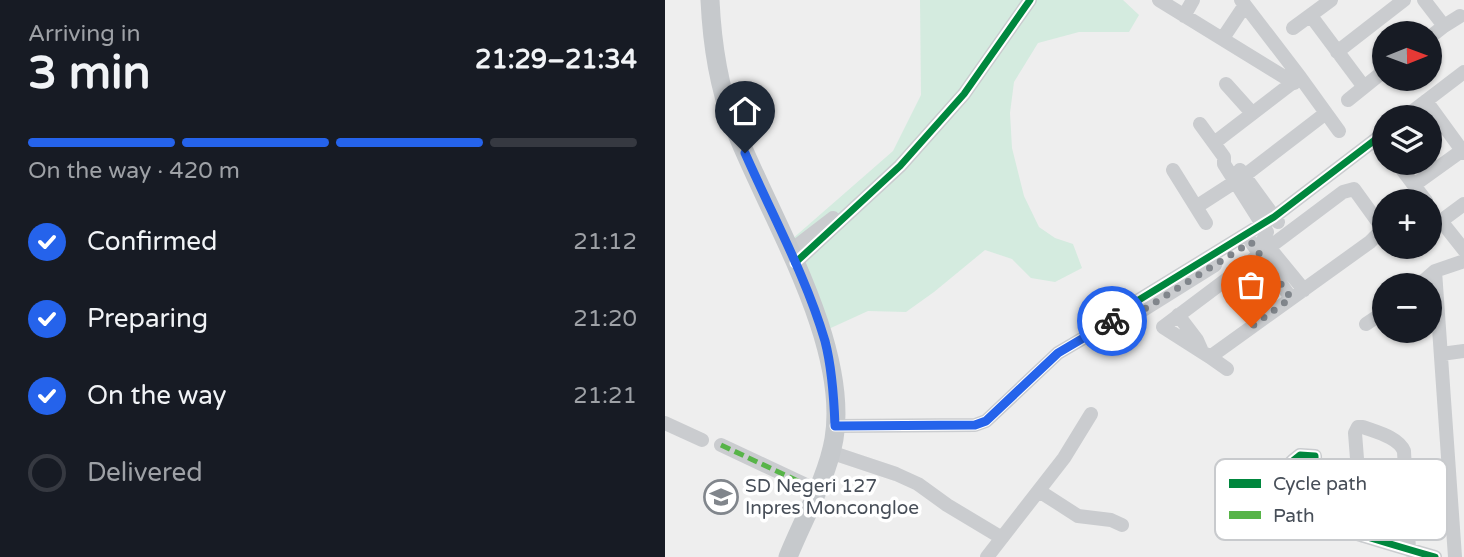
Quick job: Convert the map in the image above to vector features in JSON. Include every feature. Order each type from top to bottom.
[{"type":"main road","points":[[710,0],[715,53],[725,100],[825,342],[834,397],[835,426],[830,452],[788,557]]},
{"type":"street","points":[[792,257],[853,201],[916,137],[986,51],[1020,0]]},
{"type":"street","points":[[792,257],[856,209],[909,156],[964,94],[1030,0]]},
{"type":"street","points":[[1159,0],[1297,80]]},
{"type":"street","points":[[1184,16],[1193,0]]},
{"type":"street","points":[[1293,28],[1331,0]]},
{"type":"street","points":[[1337,52],[1405,0]]},
{"type":"street","points":[[1424,0],[1444,26],[1460,16]]},
{"type":"street","points":[[1223,38],[1243,2],[1276,45],[1297,80],[1339,131]]},
{"type":"street","points":[[1311,16],[1364,87]]},
{"type":"street","points":[[1262,62],[1276,45]]},
{"type":"street","points":[[1430,105],[1464,72]]},
{"type":"street","points":[[1214,143],[1297,80]]},
{"type":"street","points":[[1348,100],[1372,81]]},
{"type":"street","points":[[1432,105],[1464,83]]},
{"type":"street","points":[[1226,84],[1252,113]]},
{"type":"street","points":[[1196,207],[1240,179],[1326,113]]},
{"type":"street","points":[[1200,124],[1224,158],[1231,158],[1291,298]]},
{"type":"street","points":[[1414,185],[1463,150],[1442,127]]},
{"type":"street","points":[[1227,369],[1206,355],[1178,315],[1265,234],[1372,143]]},
{"type":"street","points":[[1265,234],[1372,153]]},
{"type":"street","points":[[1173,170],[1206,223]]},
{"type":"street","points":[[1406,175],[1417,189]]},
{"type":"street","points":[[835,426],[975,425],[986,421],[1058,353],[1126,313],[1129,306],[1343,192],[1354,189],[1380,225],[1380,232],[1304,290],[1206,355]]},
{"type":"street","points":[[1442,219],[1464,204]]},
{"type":"street","points":[[1442,221],[1464,250]]},
{"type":"street","points":[[1265,234],[1304,290]]},
{"type":"street","points":[[1433,273],[1464,261]]},
{"type":"street","points":[[1435,271],[1455,557]]},
{"type":"street","points":[[1366,324],[1372,320]]},
{"type":"street","points":[[1441,354],[1464,351]]},
{"type":"street","points":[[987,557],[1064,458],[1091,414]]},
{"type":"street","points":[[665,423],[702,439]]},
{"type":"street","points":[[1357,459],[1355,433],[1358,427],[1363,426],[1401,444],[1404,459]]},
{"type":"street","points":[[721,445],[817,490]]},
{"type":"street","points":[[830,452],[918,484],[1002,538]]},
{"type":"street","points":[[1295,459],[1300,455],[1315,456],[1315,459]]},
{"type":"street","points":[[1039,491],[1078,516],[1111,520],[1122,526]]},
{"type":"street","points":[[1376,540],[1435,557]]},
{"type":"street","points":[[1408,540],[1409,550]]},
{"type":"green space","points":[[920,0],[1123,0],[1139,15],[1129,32],[1079,32],[1038,43],[1014,82],[1010,113],[1012,148],[1024,196],[1039,227],[1055,238],[1073,244],[1082,268],[1055,282],[1031,278],[1012,259],[985,250],[906,312],[868,311],[822,332],[783,247],[893,151],[921,95]]},
{"type":"marked path","points":[[721,445],[817,490]]},
{"type":"cycle path","points":[[795,263],[900,166],[964,94],[1030,0]]},
{"type":"cycle path","points":[[835,426],[975,425],[986,421],[1058,353],[1126,313],[1129,306],[1274,217],[1372,142]]},
{"type":"cycle path","points":[[1296,459],[1300,455],[1315,456],[1315,459]]},
{"type":"cycle path","points":[[1378,540],[1435,557]]},
{"type":"way so far","points":[[1112,321],[1126,313],[1135,315],[1251,242],[1291,298],[1251,327]]},
{"type":"place","name":"SD Negeri 127 Inpres Moncongloe","points":[[721,497]]},
{"type":"route","points":[[745,153],[811,301],[825,342],[834,397],[835,426],[975,425],[986,421],[1058,353],[1112,321]]}]
